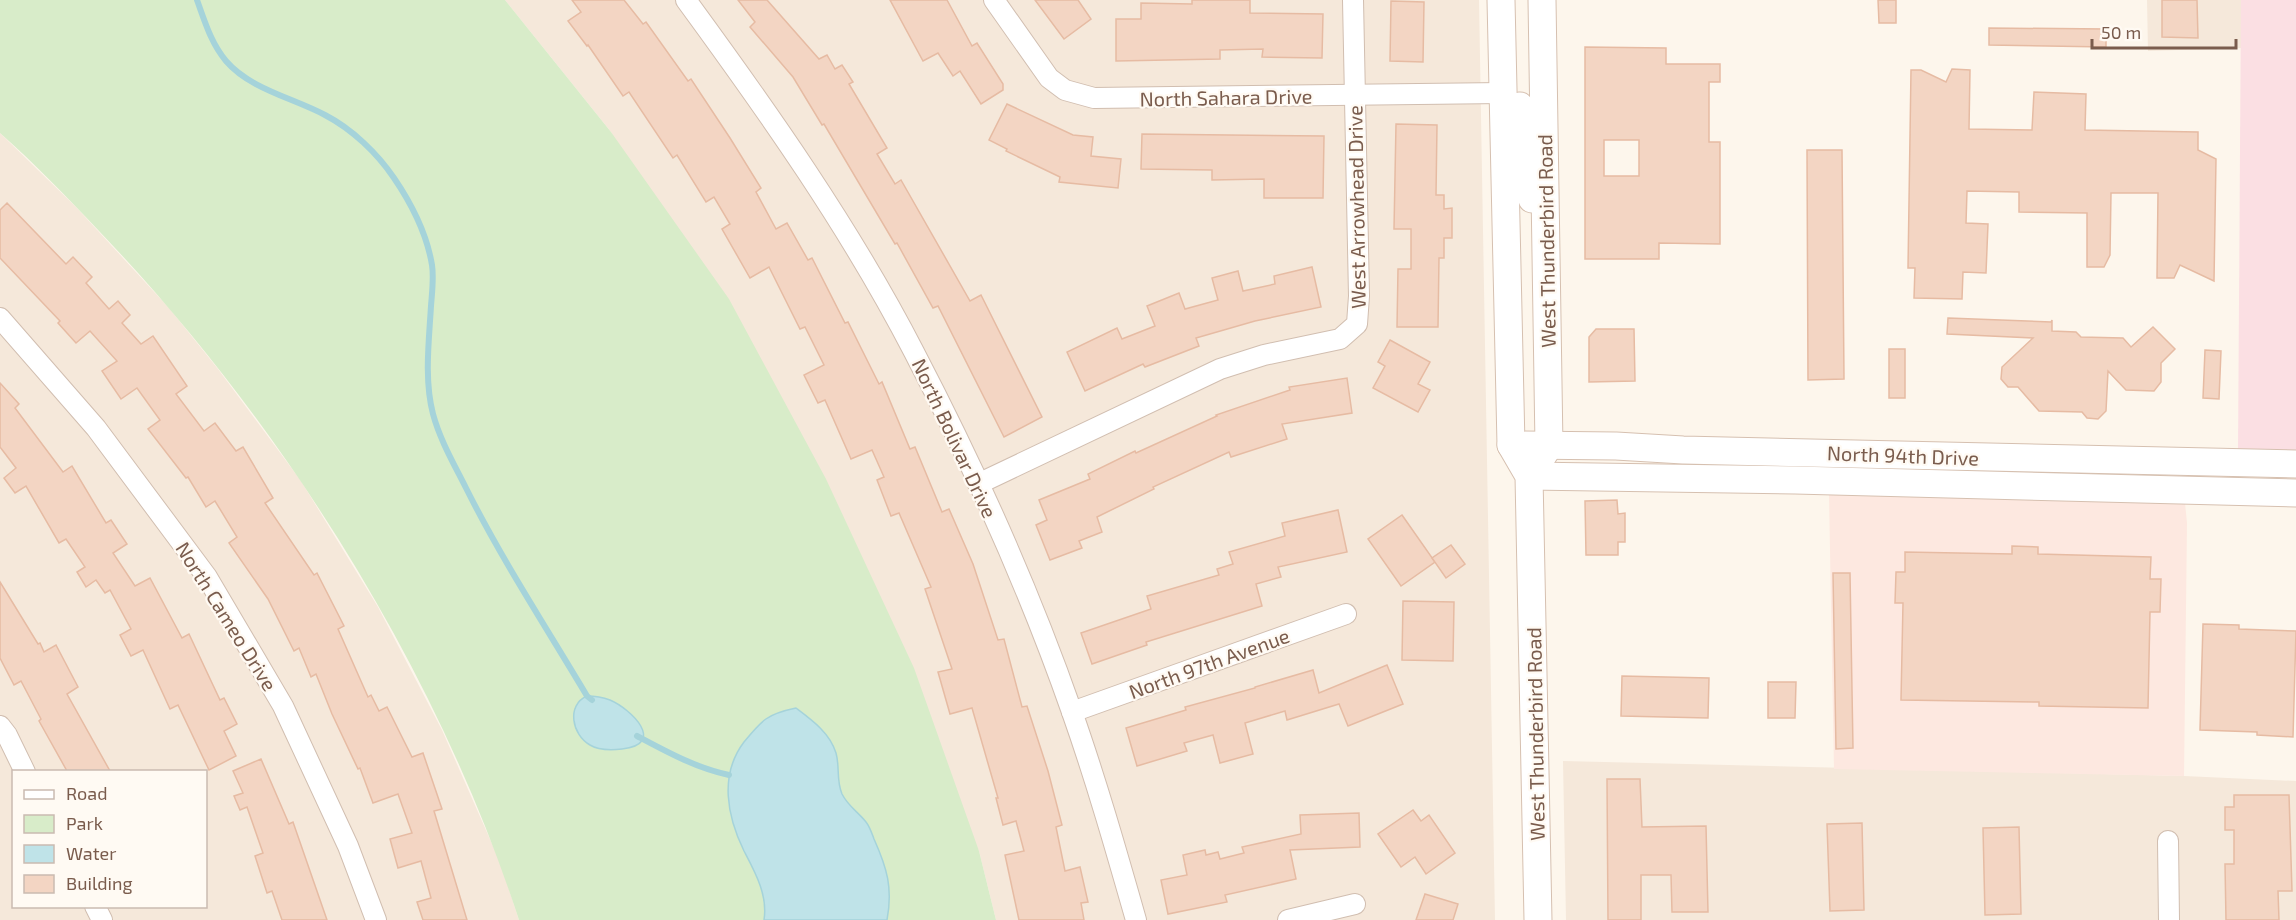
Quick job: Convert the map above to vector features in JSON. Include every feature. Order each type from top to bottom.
[{"type":"street","name":"North Bolivar Drive","points":[[686,0],[781,133],[855,249],[914,351],[978,484],[1030,604],[1072,712],[1112,834],[1136,920]]},
{"type":"street","name":"North Sahara Drive","points":[[994,0],[1049,78],[1065,90],[1094,98],[1503,93]]},
{"type":"street","name":"West Arrowhead Drive","points":[[978,484],[1220,369],[1264,354],[1340,339],[1357,324],[1359,296],[1353,0]]},
{"type":"street","name":"West Thunderbird Road","points":[[1501,0],[1511,445],[1529,476],[1538,920]]},
{"type":"street","name":"West Thunderbird Road","points":[[1542,0],[1549,446]]},
{"type":"street","points":[[1503,93],[1511,94],[1520,103],[1527,185],[1545,234]]},
{"type":"street","name":"North Cameo Drive","points":[[0,318],[96,428],[207,577],[283,706],[348,846],[376,920]]},
{"type":"street","name":"North 94th Drive","points":[[1511,445],[2296,464]]},
{"type":"street","points":[[1529,476],[1549,446]]},
{"type":"street","points":[[1682,478],[1683,450]]},
{"type":"street","points":[[1795,480],[1796,452]]},
{"type":"street","points":[[2188,461],[2189,492]]},
{"type":"street","name":"North 94th Drive","points":[[1529,476],[1795,480],[2296,494]]},
{"type":"street","name":"North 97th Avenue","points":[[1072,712],[1346,614]]},
{"type":"street","points":[[0,726],[8,735],[26,770]]},
{"type":"street","points":[[2168,841],[2169,920]]},
{"type":"street","points":[[1288,920],[1355,904]]},
{"type":"shaded area","points":[[505,0],[1479,0],[1495,920],[996,920],[979,851],[611,132]]},
{"type":"shaded area","points":[[2147,0],[2241,0],[2241,48],[2148,51]]},
{"type":"shaded area","points":[[2241,0],[2296,0],[2296,453],[2238,452]]},
{"type":"shaded area","points":[[0,133],[76,207],[169,308],[218,369],[301,481],[378,607],[442,730],[500,862],[519,920],[0,920]]},
{"type":"shaded area","points":[[1829,494],[2185,503],[2187,523],[2184,776],[1834,769]]},
{"type":"shaded area","points":[[1563,761],[2184,776],[2296,781],[2296,920],[1566,920]]},
{"type":"green space","points":[[0,0],[505,0],[611,132],[729,299],[826,479],[914,668],[979,851],[996,920],[519,920],[485,826],[444,733],[398,641],[346,552],[290,466],[230,383],[166,305],[75,206],[0,133]]},
{"type":"water","points":[[587,696],[610,700],[627,711],[641,726],[644,734],[642,740],[635,746],[622,749],[601,749],[593,747],[584,740],[576,727],[574,713],[580,700]]},
{"type":"water","points":[[796,708],[820,728],[829,739],[836,753],[842,794],[871,830],[888,878],[887,920],[764,920],[764,902],[760,884],[733,824],[728,796],[731,768],[744,742],[756,728],[766,719],[778,713]]},
{"type":"building","points":[[572,0],[624,0],[643,24],[646,22],[688,81],[691,79],[730,138],[761,188],[756,192],[776,229],[787,223],[808,260],[812,258],[879,384],[882,382],[910,449],[915,447],[942,512],[949,509],[973,564],[998,640],[1004,639],[1022,707],[1027,706],[1048,771],[1062,825],[1056,827],[1065,871],[1080,867],[1088,902],[1081,903],[1084,920],[1019,920],[1005,855],[1024,851],[1016,821],[1003,825],[996,798],[998,798],[972,708],[950,714],[938,672],[952,669],[925,589],[931,587],[899,513],[891,516],[877,480],[884,477],[872,450],[851,459],[825,400],[818,403],[804,375],[824,365],[805,327],[800,329],[769,267],[750,278],[722,229],[730,224],[714,197],[706,202],[677,155],[673,158],[629,92],[623,96],[588,45],[568,21],[581,12]]},
{"type":"building","points":[[738,0],[767,0],[819,59],[827,55],[835,69],[842,65],[853,82],[849,84],[887,148],[877,154],[895,184],[901,180],[970,301],[981,295],[1042,417],[1004,437],[938,306],[933,308],[897,243],[895,244],[824,124],[822,125],[793,77],[750,27],[755,22]]},
{"type":"building","points":[[890,0],[947,0],[972,46],[977,43],[1003,84],[1003,90],[981,104],[960,71],[953,76],[938,53],[923,61]]},
{"type":"building","points":[[1035,0],[1078,0],[1091,19],[1064,39]]},
{"type":"building","points":[[1192,0],[1250,0],[1250,13],[1323,14],[1322,58],[1262,57],[1263,49],[1220,50],[1220,59],[1116,61],[1116,19],[1141,19],[1141,3],[1192,4]]},
{"type":"building","points":[[1878,0],[1896,0],[1896,23],[1879,23]]},
{"type":"building","points":[[2162,0],[2197,0],[2198,38],[2162,37]]},
{"type":"building","points":[[1391,1],[1424,2],[1423,62],[1390,61]]},
{"type":"building","points":[[1989,28],[2106,29],[2106,47],[1989,45]]},
{"type":"building","points":[[1585,47],[1666,48],[1666,64],[1720,64],[1720,82],[1709,82],[1709,142],[1720,142],[1720,244],[1659,243],[1659,259],[1585,259]],"holes":[[[1604,140],[1639,140],[1639,176],[1604,176]]]},
{"type":"building","points":[[1952,69],[1970,70],[1969,129],[2032,130],[2034,92],[2086,94],[2085,130],[2198,132],[2198,150],[2216,159],[2214,281],[2180,265],[2174,278],[2157,278],[2158,193],[2111,193],[2110,255],[2104,267],[2087,267],[2087,213],[2019,212],[2019,192],[1967,191],[1966,223],[1988,224],[1986,273],[1963,272],[1962,299],[1914,298],[1915,268],[1908,268],[1911,70],[1921,70],[1946,82]]},
{"type":"building","points":[[1007,104],[1073,135],[1093,137],[1091,156],[1121,159],[1118,188],[1059,182],[1060,177],[1006,151],[1007,149],[989,140]]},
{"type":"building","points":[[1396,124],[1437,125],[1436,195],[1444,195],[1444,209],[1452,208],[1452,238],[1444,238],[1444,258],[1439,258],[1438,327],[1397,327],[1398,269],[1411,269],[1411,229],[1394,229]]},
{"type":"building","points":[[1142,134],[1324,136],[1323,198],[1264,198],[1264,179],[1212,180],[1212,170],[1141,169]]},
{"type":"building","points":[[1807,150],[1842,150],[1844,379],[1808,380]]},
{"type":"building","points":[[7,203],[66,264],[73,257],[92,277],[86,283],[109,309],[118,301],[130,315],[122,323],[141,344],[153,336],[187,386],[176,394],[204,431],[215,423],[236,451],[243,447],[273,498],[265,503],[314,575],[317,573],[344,626],[338,629],[368,697],[371,695],[379,711],[387,707],[412,757],[423,753],[442,809],[434,811],[467,920],[423,920],[417,902],[431,898],[421,861],[398,868],[390,839],[412,833],[398,794],[373,803],[360,768],[358,769],[332,714],[316,674],[311,677],[299,648],[294,651],[268,599],[229,543],[237,537],[215,501],[206,507],[188,477],[186,478],[148,429],[160,420],[137,388],[121,399],[102,371],[117,361],[90,331],[76,343],[58,323],[60,321],[0,258],[0,210]]},
{"type":"building","points":[[1312,267],[1321,307],[1255,321],[1196,338],[1199,346],[1145,367],[1143,364],[1085,391],[1067,352],[1117,328],[1122,339],[1155,326],[1147,306],[1179,293],[1185,309],[1218,300],[1212,278],[1238,271],[1243,291],[1275,284],[1274,276]]},
{"type":"building","points":[[1948,318],[2051,322],[2052,320],[2052,331],[2076,332],[2081,337],[2123,338],[2131,347],[2153,327],[2175,349],[2161,363],[2161,382],[2154,391],[2126,390],[2108,371],[2106,411],[2098,419],[2087,418],[2082,412],[2039,411],[2018,387],[2008,387],[2001,379],[2002,367],[2033,338],[1947,334]]},
{"type":"building","points":[[1596,329],[1634,329],[1635,381],[1589,382],[1589,337]]},
{"type":"building","points":[[1390,340],[1430,362],[1418,384],[1430,390],[1418,412],[1373,388],[1385,366],[1378,362]]},
{"type":"building","points":[[1889,349],[1905,349],[1905,398],[1889,398]]},
{"type":"building","points":[[2205,350],[2221,351],[2219,399],[2203,398]]},
{"type":"building","points":[[1347,378],[1352,413],[1282,424],[1287,439],[1231,457],[1229,452],[1153,487],[1154,489],[1097,517],[1102,532],[1079,541],[1082,548],[1050,560],[1036,525],[1047,520],[1039,500],[1090,479],[1088,474],[1216,415],[1290,390],[1289,387]]},
{"type":"building","points":[[0,383],[19,404],[15,408],[63,472],[72,466],[106,523],[111,520],[127,544],[113,553],[135,586],[150,578],[182,638],[189,634],[220,700],[224,698],[237,724],[224,731],[236,756],[209,770],[178,705],[170,709],[143,650],[131,656],[120,635],[131,629],[110,590],[105,593],[96,580],[86,587],[77,572],[85,567],[66,539],[59,543],[26,486],[15,493],[4,478],[16,468],[0,447]]},
{"type":"building","points":[[1617,500],[1618,514],[1625,513],[1625,542],[1618,542],[1618,555],[1586,555],[1585,501]]},
{"type":"building","points":[[1338,510],[1347,552],[1278,567],[1281,577],[1256,584],[1262,606],[1146,642],[1147,645],[1092,664],[1081,633],[1151,609],[1147,596],[1219,575],[1217,569],[1233,564],[1229,552],[1285,536],[1282,523]]},
{"type":"building","points":[[1402,515],[1435,562],[1401,586],[1368,539]]},
{"type":"building","points":[[1451,545],[1465,564],[1446,578],[1432,558]]},
{"type":"building","points":[[2012,546],[2038,547],[2038,554],[2151,557],[2150,579],[2161,579],[2160,612],[2150,612],[2148,708],[2039,706],[2039,702],[1901,700],[1903,603],[1895,603],[1896,572],[1905,572],[1905,552],[2012,554]]},
{"type":"building","points":[[1833,573],[1850,573],[1853,748],[1836,749]]},
{"type":"building","points":[[0,582],[44,652],[56,645],[78,687],[67,694],[109,770],[66,770],[39,721],[41,719],[21,681],[14,685],[0,658]]},
{"type":"building","points":[[1403,601],[1454,602],[1453,661],[1402,660]]},
{"type":"building","points":[[2203,624],[2239,625],[2239,629],[2296,631],[2293,737],[2257,735],[2257,732],[2200,730]]},
{"type":"building","points":[[1387,665],[1403,704],[1348,726],[1339,704],[1287,720],[1285,711],[1245,723],[1253,754],[1220,763],[1213,735],[1184,743],[1187,751],[1137,766],[1126,728],[1186,710],[1185,707],[1313,670],[1319,693]]},
{"type":"building","points":[[1622,676],[1709,678],[1708,718],[1621,716]]},
{"type":"building","points":[[1768,682],[1796,682],[1795,718],[1768,718]]},
{"type":"building","points":[[261,759],[289,824],[293,822],[327,920],[282,920],[272,891],[267,893],[255,856],[263,853],[247,807],[240,810],[234,796],[243,793],[233,771]]},
{"type":"building","points":[[1607,779],[1640,779],[1642,827],[1706,826],[1708,912],[1672,912],[1671,875],[1641,875],[1641,920],[1608,920]]},
{"type":"building","points":[[2234,795],[2289,795],[2292,891],[2278,891],[2279,920],[2226,920],[2225,864],[2234,864],[2234,830],[2225,830],[2225,807],[2234,807]]},
{"type":"building","points":[[1413,810],[1421,821],[1429,815],[1455,853],[1426,874],[1415,857],[1401,867],[1378,834]]},
{"type":"building","points":[[1359,813],[1360,847],[1290,850],[1296,879],[1225,895],[1227,902],[1168,914],[1161,880],[1187,875],[1183,855],[1205,850],[1206,855],[1218,852],[1220,859],[1244,853],[1242,847],[1301,834],[1300,815]]},
{"type":"building","points":[[1862,823],[1864,910],[1830,911],[1827,824]]},
{"type":"building","points":[[2019,827],[2021,914],[1985,915],[1983,828]]},
{"type":"building","points":[[1425,894],[1458,904],[1453,920],[1416,920]]},
{"type":"waterway","points":[[197,0],[216,47],[236,71],[259,86],[313,109],[345,127],[380,160],[406,198],[418,220],[432,265],[428,374],[430,401],[439,433],[494,541],[587,696],[592,700]]},
{"type":"waterway","points":[[637,736],[693,764],[729,775]]}]
